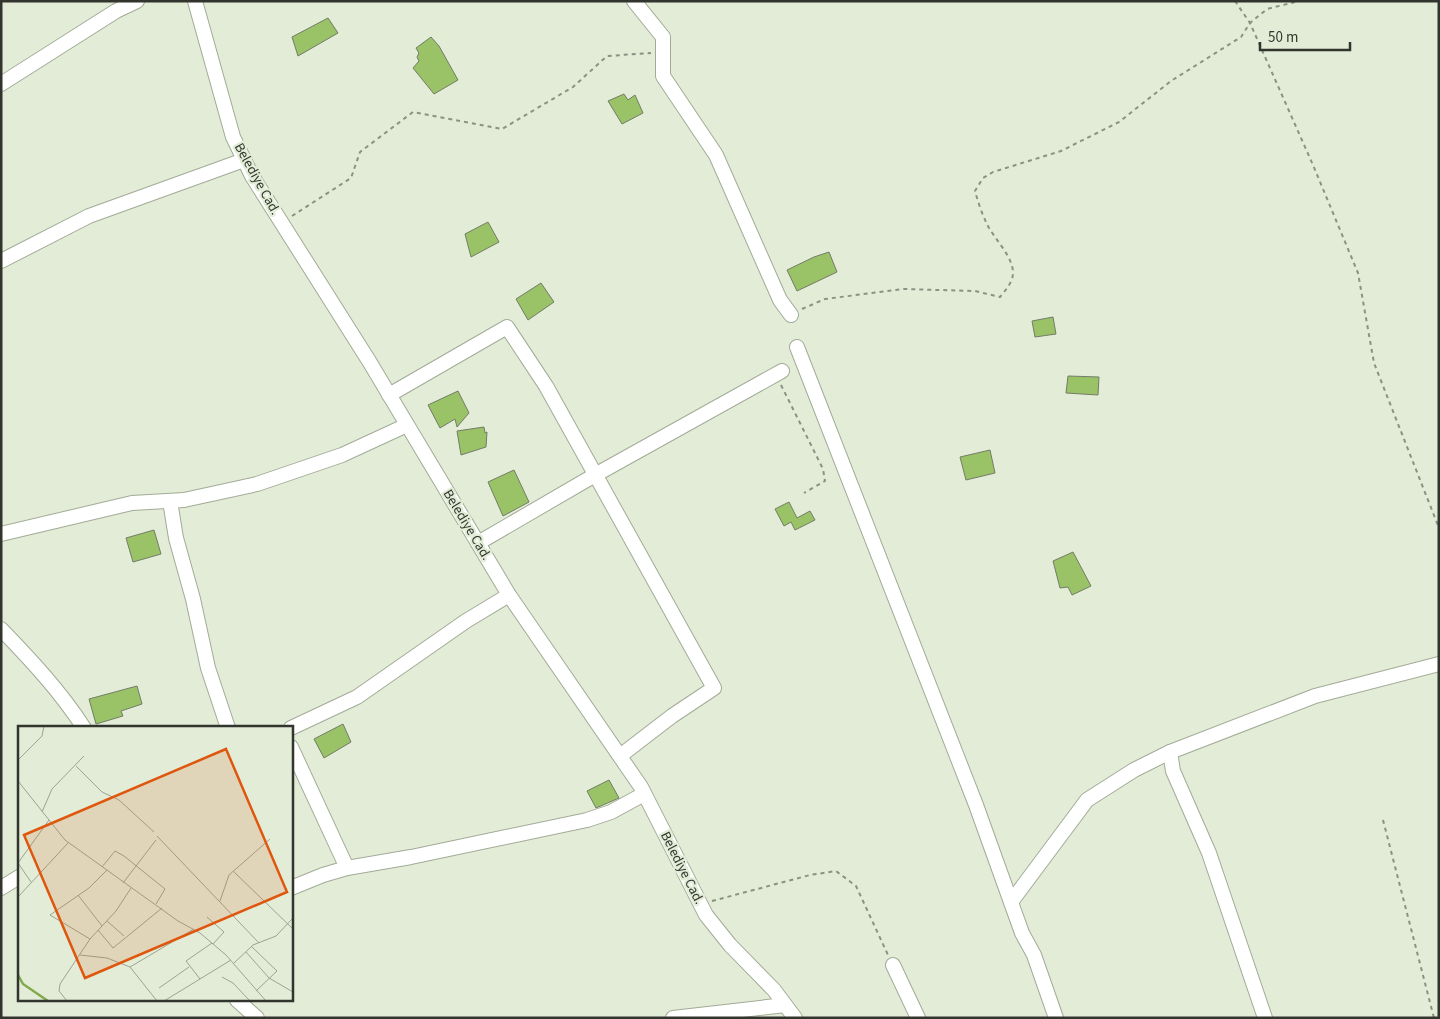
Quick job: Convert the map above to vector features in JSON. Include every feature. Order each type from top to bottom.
[{"type":"street","points":[[1,84],[116,11],[137,1]]},
{"type":"street","name":"Belediye Cad.","points":[[195,1],[233,137],[252,176],[389,395],[509,595],[644,794],[706,914],[730,945],[774,990],[795,1018]]},
{"type":"street","points":[[634,1],[663,37],[663,76],[716,155],[780,300],[790,315]]},
{"type":"street","points":[[1,261],[89,216],[244,160]]},
{"type":"street","points":[[389,395],[507,327],[546,386],[714,688],[672,716],[620,756]]},
{"type":"street","points":[[797,347],[976,805],[1022,933],[1034,955],[1056,1018]]},
{"type":"street","points":[[478,543],[779,372]]},
{"type":"street","points":[[1,534],[132,503],[184,500],[257,484],[342,455],[407,426]]},
{"type":"street","points":[[170,501],[176,538],[193,599],[208,668],[227,726]]},
{"type":"street","points":[[292,728],[358,696],[466,621],[509,595]]},
{"type":"street","points":[[1,629],[40,669],[83,726]]},
{"type":"street","points":[[1011,902],[1087,800],[1134,770],[1170,752],[1315,696],[1439,664]]},
{"type":"street","points":[[292,749],[346,868]]},
{"type":"street","points":[[1170,752],[1173,771],[1209,853],[1265,1018]]},
{"type":"street","points":[[292,888],[346,868],[410,857],[586,820],[611,812],[644,794]]},
{"type":"street","points":[[1,888],[18,878]]},
{"type":"street","points":[[893,965],[918,1018]]},
{"type":"street","points":[[239,1002],[257,1018]]},
{"type":"street","points":[[673,1018],[785,1005]]},
{"type":"path","points":[[1235,1],[1250,23],[1310,156],[1358,273],[1374,363],[1439,528]]},
{"type":"path","points":[[790,315],[825,299],[904,289],[975,291],[1000,297],[1008,287],[1013,274],[1008,256],[988,226],[979,206],[975,191],[983,178],[993,172],[1061,151],[1119,122],[1171,81],[1241,37],[1250,23],[1267,9],[1299,1]]},
{"type":"path","points":[[281,222],[351,178],[360,152],[413,112],[502,129],[573,87],[607,56],[663,53]]},
{"type":"path","points":[[779,372],[823,468],[825,481],[804,494]]},
{"type":"path","points":[[1383,820],[1434,1018]]},
{"type":"path","points":[[700,904],[810,875],[836,871],[856,886],[893,965]]},
{"type":"building","points":[[328,18],[338,33],[298,56],[292,37]]},
{"type":"building","points":[[431,37],[439,46],[458,80],[434,94],[413,68],[419,61],[417,57],[419,53],[416,48]]},
{"type":"building","points":[[624,94],[628,100],[635,95],[643,113],[622,124],[608,101]]},
{"type":"building","points":[[488,222],[499,242],[471,257],[465,234]]},
{"type":"building","points":[[829,252],[837,272],[797,291],[787,270]]},
{"type":"building","points":[[541,283],[554,302],[528,320],[516,299]]},
{"type":"building","points":[[1053,317],[1056,334],[1035,337],[1032,321]]},
{"type":"building","points":[[1068,376],[1099,377],[1098,395],[1066,393]]},
{"type":"building","points":[[458,391],[469,413],[457,427],[455,419],[440,428],[428,405]]},
{"type":"building","points":[[484,427],[485,433],[487,432],[486,447],[461,455],[457,431]]},
{"type":"building","points":[[990,450],[995,473],[966,480],[960,457]]},
{"type":"building","points":[[514,470],[529,502],[503,516],[488,482]]},
{"type":"building","points":[[789,502],[797,518],[810,511],[815,520],[795,530],[791,522],[784,526],[775,509]]},
{"type":"building","points":[[154,530],[161,554],[133,562],[126,538]]},
{"type":"building","points":[[1073,552],[1091,586],[1072,595],[1068,587],[1060,588],[1053,561]]},
{"type":"building","points":[[137,686],[142,704],[121,711],[123,716],[96,724],[89,699]]},
{"type":"building","points":[[343,724],[351,742],[324,758],[314,739]]},
{"type":"building","points":[[609,780],[619,798],[596,808],[587,791]]}]
